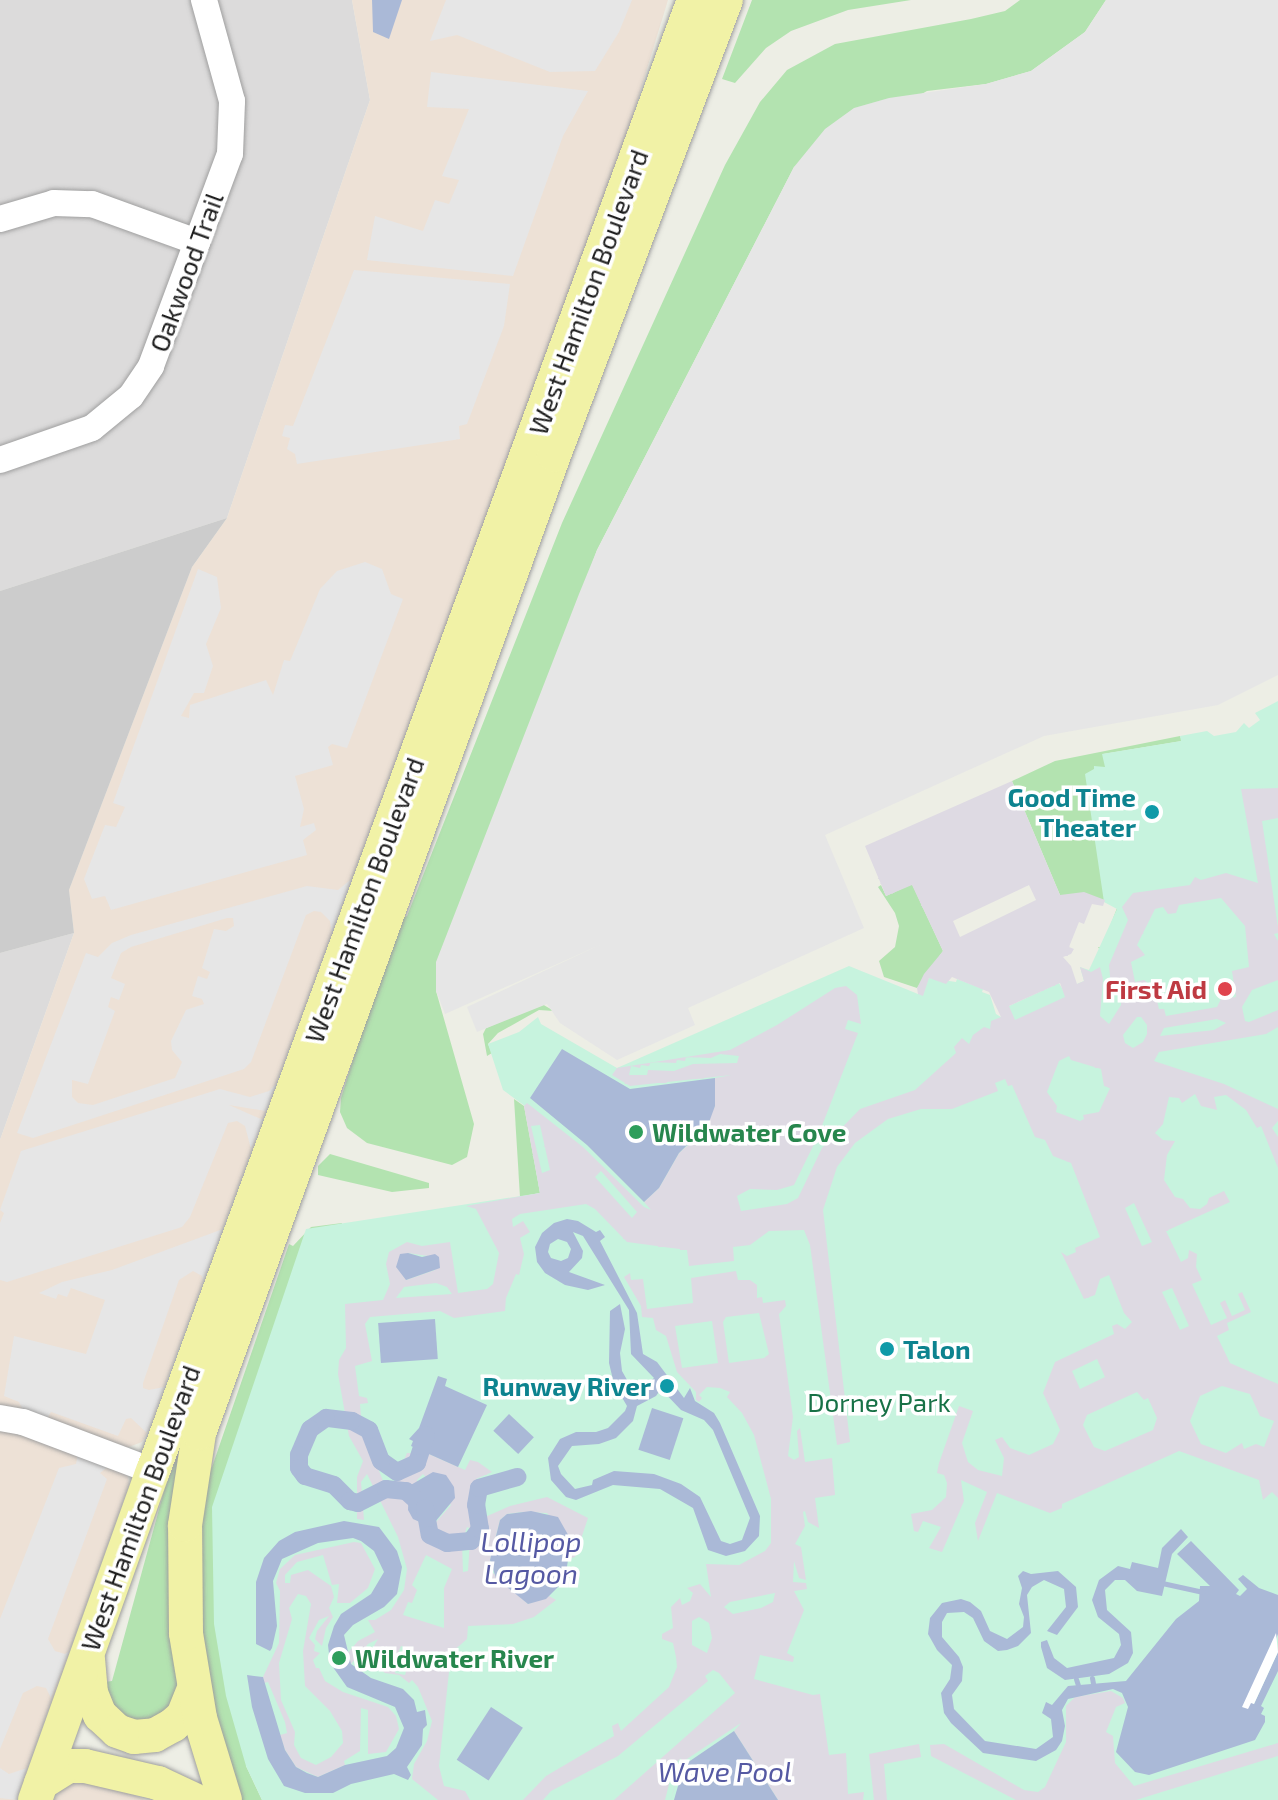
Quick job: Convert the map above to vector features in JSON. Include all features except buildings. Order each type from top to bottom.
[{"type":"main road","name":"West Hamilton Boulevard","points":[[38,1791],[694,0]]},
{"type":"main road","name":"West Hamilton Boulevard","points":[[225,1800],[194,1689],[186,1633],[185,1525],[191,1467],[209,1398],[554,455],[726,0]]},
{"type":"main road","points":[[88,1651],[95,1704],[100,1715],[117,1731],[134,1737],[163,1731],[183,1716],[194,1689]]},
{"type":"main road","points":[[38,1791],[68,1766],[85,1766],[158,1783],[194,1800]]},
{"type":"street","name":"Oakwood Trail","points":[[0,460],[69,439],[92,428],[131,396],[151,366],[230,154],[232,101],[204,0]]},
{"type":"street","points":[[0,219],[54,203],[92,204],[197,242]]},
{"type":"street","points":[[0,1418],[23,1422],[153,1471]]},
{"type":"shaded area","points":[[0,0],[352,0],[370,100],[227,518],[0,591]]},
{"type":"shaded area","points":[[352,0],[668,0],[632,118],[522,433],[406,733],[147,1433],[142,1442],[126,1448],[0,1406],[0,1140],[74,933],[69,890],[192,567],[227,518],[370,100]]},
{"type":"shaded area","points":[[446,0],[632,0],[619,32],[595,71],[550,72],[457,35],[430,41]]},
{"type":"shaded area","points":[[1106,0],[1278,0],[1278,675],[1218,705],[1044,736],[825,835],[864,928],[688,1008],[695,1025],[617,1060],[560,1023],[547,1004],[477,1032],[467,1007],[602,944],[445,1014],[436,991],[436,962],[597,550],[794,167],[825,129],[854,108],[889,98],[986,84],[1031,71],[1085,32]]},
{"type":"shaded area","points":[[431,72],[588,91],[563,136],[513,276],[367,260],[375,216],[423,231],[435,200],[449,204],[459,180],[442,176],[469,109],[427,107]]},
{"type":"shaded area","points":[[354,270],[510,284],[504,326],[467,424],[459,426],[460,439],[297,464],[295,454],[287,449],[290,438],[282,436],[285,425],[293,426]]},
{"type":"shaded area","points":[[227,518],[192,567],[69,890],[74,933],[0,953],[0,591]]},
{"type":"shaded area","points":[[365,562],[382,569],[391,594],[403,599],[347,748],[332,744],[328,747],[333,765],[295,776],[304,809],[300,827],[314,823],[316,830],[303,840],[307,855],[111,910],[105,896],[92,899],[84,879],[105,825],[116,827],[125,807],[113,803],[198,569],[217,577],[221,608],[206,644],[213,666],[204,693],[194,693],[181,716],[189,718],[190,705],[266,680],[273,695],[284,660],[290,661],[320,589],[337,571]]},
{"type":"shaded area","points":[[1012,781],[1060,895],[1084,892],[1105,900],[1103,906],[1092,904],[1084,924],[1079,922],[1069,947],[1074,949],[1063,957],[1071,966],[1077,984],[1084,981],[1080,967],[1091,972],[1100,967],[1103,979],[1100,1016],[1109,1024],[1121,1005],[1121,998],[1111,987],[1109,965],[1128,920],[1122,907],[1133,893],[1190,885],[1195,877],[1201,880],[1226,873],[1258,883],[1241,789],[1278,788],[1278,818],[1262,821],[1278,927],[1278,933],[1274,934],[1278,941],[1278,980],[1252,990],[1242,1007],[1245,1021],[1249,1022],[1278,1010],[1278,1027],[1266,1034],[1159,1052],[1154,1061],[1224,1084],[1278,1109],[1278,1121],[1272,1128],[1278,1137],[1278,1168],[1261,1126],[1257,1128],[1246,1110],[1226,1095],[1214,1097],[1217,1110],[1201,1106],[1195,1094],[1182,1103],[1179,1098],[1169,1097],[1163,1124],[1155,1133],[1163,1140],[1175,1141],[1167,1155],[1164,1180],[1175,1197],[1183,1199],[1190,1208],[1200,1209],[1209,1198],[1224,1191],[1230,1202],[1166,1231],[1181,1262],[1188,1258],[1189,1250],[1197,1254],[1196,1267],[1202,1280],[1192,1284],[1211,1325],[1227,1318],[1220,1303],[1225,1300],[1232,1316],[1245,1310],[1238,1294],[1242,1292],[1251,1312],[1227,1323],[1229,1330],[1217,1336],[1230,1363],[1278,1384],[1278,1498],[1272,1492],[1263,1500],[1259,1480],[1179,1451],[1062,1504],[1062,1508],[1050,1513],[997,1493],[978,1541],[975,1523],[987,1492],[961,1480],[964,1501],[942,1552],[929,1548],[941,1527],[923,1521],[918,1532],[914,1531],[911,1514],[932,1510],[946,1497],[944,1475],[937,1473],[959,1406],[973,1411],[962,1443],[968,1462],[978,1470],[1002,1476],[1004,1458],[995,1440],[1002,1437],[1010,1448],[1029,1455],[1053,1444],[1060,1430],[1043,1393],[1055,1362],[1114,1334],[1112,1326],[1117,1324],[1125,1329],[1132,1322],[1124,1313],[1109,1275],[1100,1279],[1095,1295],[1084,1299],[1061,1252],[1067,1256],[1076,1252],[1075,1248],[1100,1237],[1071,1163],[1053,1156],[1045,1140],[1035,1137],[1012,1085],[1008,1086],[1005,1079],[995,1083],[998,1091],[952,1109],[921,1109],[888,1119],[855,1143],[837,1167],[823,1210],[850,1442],[837,1445],[810,1245],[804,1230],[769,1231],[750,1245],[733,1247],[734,1261],[689,1266],[687,1250],[627,1242],[595,1209],[586,1204],[520,1214],[512,1219],[513,1227],[523,1221],[530,1232],[520,1238],[524,1254],[519,1275],[516,1274],[506,1298],[505,1311],[454,1318],[440,1311],[370,1317],[365,1324],[372,1361],[355,1366],[359,1396],[367,1398],[368,1403],[360,1404],[362,1428],[389,1496],[407,1453],[429,1454],[465,1470],[470,1460],[478,1462],[492,1472],[476,1479],[480,1489],[473,1517],[485,1517],[510,1506],[547,1497],[588,1518],[575,1557],[568,1559],[571,1540],[547,1513],[507,1514],[500,1520],[490,1560],[492,1572],[528,1604],[549,1596],[556,1600],[534,1617],[513,1624],[468,1626],[467,1639],[451,1653],[439,1766],[444,1786],[465,1791],[470,1800],[438,1800],[412,1779],[414,1764],[427,1741],[432,1721],[418,1687],[412,1680],[409,1683],[399,1675],[385,1673],[367,1658],[378,1639],[368,1644],[351,1664],[347,1654],[358,1641],[375,1632],[368,1620],[375,1620],[391,1610],[404,1590],[407,1569],[398,1537],[367,1474],[361,1482],[364,1520],[357,1519],[357,1477],[363,1461],[349,1436],[338,1374],[339,1360],[346,1348],[345,1304],[383,1300],[390,1284],[386,1264],[389,1252],[407,1242],[422,1246],[450,1242],[458,1293],[487,1289],[493,1284],[499,1253],[476,1209],[466,1206],[540,1193],[524,1106],[527,1103],[583,1147],[644,1207],[651,1210],[644,1202],[659,1188],[679,1153],[694,1140],[715,1106],[715,1078],[732,1075],[630,1086],[612,1075],[617,1068],[651,1063],[640,1068],[631,1066],[629,1075],[647,1075],[648,1070],[674,1071],[693,1064],[737,1063],[739,1056],[686,1057],[730,1050],[835,988],[846,986],[857,995],[861,1024],[848,1020],[845,1029],[858,1033],[818,1136],[794,1185],[777,1190],[750,1189],[737,1196],[741,1211],[787,1204],[798,1198],[822,1148],[860,1109],[915,1090],[956,1053],[954,1047],[962,1038],[969,1044],[973,1035],[984,1027],[990,1029],[991,1021],[1001,1017],[989,992],[952,977],[946,984],[929,978],[923,996],[918,994],[917,988],[924,974],[943,951],[912,885],[886,896],[865,846]],"holes":[[[1029,885],[1036,900],[960,937],[953,921]],[[1221,898],[1245,926],[1249,967],[1232,971],[1236,997],[1221,999],[1217,1007],[1166,1016],[1164,1009],[1159,1009],[1154,988],[1144,980],[1135,982],[1131,962],[1145,955],[1137,945],[1155,909],[1163,907],[1168,914],[1176,913],[1179,905]],[[1060,983],[1065,997],[1015,1020],[1009,1006]],[[1137,1017],[1141,1017],[1147,1025],[1143,1042],[1133,1048],[1125,1043],[1123,1035]],[[1217,1019],[1226,1023],[1214,1030],[1160,1036],[1164,1028]],[[1069,1056],[1071,1060],[1101,1069],[1104,1086],[1110,1088],[1099,1112],[1083,1115],[1084,1119],[1080,1121],[1056,1112],[1057,1106],[1047,1092],[1059,1061]],[[540,1125],[550,1170],[542,1173],[531,1126]],[[601,1171],[637,1212],[632,1218],[595,1177]],[[1134,1203],[1152,1242],[1142,1246],[1125,1208]],[[408,1253],[428,1256],[435,1270],[406,1280]],[[436,1283],[447,1287],[452,1294],[396,1298],[404,1287]],[[1172,1288],[1189,1326],[1180,1330],[1162,1292]],[[1097,1359],[1105,1377],[1080,1389],[1072,1371]],[[1222,1386],[1250,1394],[1260,1416],[1274,1421],[1264,1447],[1256,1444],[1244,1449],[1242,1443],[1226,1453],[1201,1444],[1190,1421],[1200,1396]],[[1137,1392],[1144,1400],[1148,1398],[1157,1418],[1153,1430],[1105,1451],[1094,1447],[1083,1425],[1087,1415]],[[423,1474],[451,1505],[436,1522],[422,1523],[417,1480]],[[467,1527],[487,1536],[483,1545],[470,1539],[468,1571],[463,1572],[462,1542]],[[426,1555],[452,1569],[444,1588],[444,1628],[403,1615],[408,1602],[412,1603],[417,1590],[412,1585]],[[401,1646],[412,1649],[410,1657],[417,1660],[414,1669],[407,1668],[405,1675],[395,1673],[396,1664],[390,1662],[392,1652],[398,1653]]]},
{"type":"shaded area","points":[[354,877],[332,934],[330,921],[321,912],[306,915],[251,1062],[244,1069],[33,1138],[17,1133],[86,953],[98,957],[112,943],[131,935],[307,886],[338,890]],"holes":[[[233,918],[234,926],[226,931],[214,929],[202,968],[210,972],[207,979],[198,976],[192,996],[202,999],[204,1004],[186,1010],[171,1041],[172,1050],[182,1062],[175,1078],[93,1105],[78,1103],[72,1097],[72,1080],[88,1084],[115,1011],[108,1007],[111,997],[119,1000],[125,984],[111,978],[121,953],[131,947]]]},
{"type":"shaded area","points":[[74,933],[0,1140],[0,953]]},
{"type":"shaded area","points":[[686,1057],[685,1061],[677,1060],[676,1063],[654,1062]]},
{"type":"shaded area","points":[[277,1083],[266,1111],[229,1105],[263,1120],[251,1149],[245,1126],[237,1121],[228,1123],[190,1217],[182,1227],[7,1282],[0,1280],[0,1223],[4,1213],[0,1210],[21,1151],[220,1089],[250,1097],[269,1091]]},
{"type":"shaded area","points":[[223,1229],[203,1282],[202,1276],[193,1271],[179,1280],[143,1383],[143,1388],[149,1390],[164,1387],[147,1433],[131,1418],[126,1419],[118,1436],[51,1412],[47,1418],[23,1410],[19,1402],[4,1396],[14,1336],[86,1354],[105,1300],[71,1288],[67,1297],[58,1294],[56,1299],[39,1293],[62,1282],[112,1270]]},
{"type":"shaded area","points":[[736,1271],[738,1280],[750,1280],[757,1285],[757,1298],[762,1297],[763,1303],[785,1300],[786,1306],[779,1314],[793,1417],[788,1456],[794,1460],[799,1457],[797,1431],[800,1428],[805,1462],[832,1458],[835,1495],[815,1498],[819,1528],[808,1522],[803,1512],[805,1526],[795,1544],[801,1547],[806,1580],[799,1578],[794,1561],[793,1582],[806,1583],[807,1589],[794,1591],[804,1610],[787,1653],[794,1657],[793,1662],[760,1655],[754,1679],[813,1695],[820,1694],[829,1755],[846,1753],[848,1794],[864,1792],[863,1800],[778,1800],[734,1731],[741,1723],[681,1763],[671,1800],[681,1758],[674,1765],[665,1800],[614,1800],[735,1693],[713,1670],[705,1676],[708,1681],[618,1756],[551,1791],[543,1800],[523,1800],[546,1776],[614,1736],[612,1726],[618,1723],[621,1731],[669,1687],[677,1667],[676,1657],[673,1643],[662,1639],[662,1634],[673,1628],[671,1607],[680,1598],[682,1605],[690,1601],[693,1593],[687,1588],[700,1584],[711,1597],[706,1564],[739,1565],[765,1551],[771,1543],[771,1499],[754,1435],[742,1413],[727,1397],[730,1392],[720,1388],[707,1387],[699,1395],[702,1398],[699,1402],[696,1400],[696,1392],[677,1372],[666,1336],[656,1330],[653,1318],[642,1317],[641,1306],[624,1277],[630,1273],[631,1280],[643,1279],[647,1309],[693,1303],[691,1278]],"holes":[[[759,1313],[769,1354],[764,1358],[729,1363],[723,1322],[726,1317]],[[712,1321],[718,1363],[682,1368],[675,1326]],[[775,1593],[773,1602],[733,1614],[724,1607],[730,1602]],[[699,1617],[709,1623],[712,1638],[707,1653],[692,1645],[692,1621]]]},
{"type":"shaded area","points":[[0,1430],[18,1433],[123,1472],[128,1477],[129,1485],[16,1800],[0,1800]]},
{"type":"shaded area","points":[[78,1454],[110,1465],[100,1473],[107,1479],[48,1639],[55,1651],[65,1654],[69,1651],[51,1698],[46,1688],[37,1686],[23,1693],[0,1749],[0,1619],[59,1468],[76,1464]]},
{"type":"shaded area","points":[[361,1543],[375,1569],[368,1588],[350,1603],[337,1603],[339,1584],[332,1585],[323,1555],[297,1562],[285,1575],[285,1583],[290,1583],[291,1575],[308,1570],[331,1586],[334,1597],[329,1608],[333,1617],[326,1628],[322,1646],[315,1639],[317,1631],[329,1616],[319,1620],[309,1638],[315,1645],[314,1651],[320,1653],[313,1660],[316,1668],[319,1668],[325,1681],[343,1692],[388,1707],[396,1716],[399,1729],[386,1752],[368,1754],[368,1710],[361,1708],[360,1751],[344,1761],[345,1765],[318,1777],[296,1767],[285,1750],[280,1735],[287,1733],[285,1722],[263,1677],[279,1643],[280,1591],[276,1583],[280,1569],[295,1555]],"holes":[[[298,1594],[306,1596],[311,1604],[303,1651],[305,1686],[330,1711],[342,1731],[343,1743],[331,1757],[316,1765],[301,1758],[294,1745],[295,1732],[281,1700],[279,1663],[292,1619],[289,1608]]]},
{"type":"shaded area","points":[[1111,1691],[1123,1698],[1125,1703],[1116,1707],[1106,1732],[1113,1736],[1115,1763],[1134,1786],[1278,1743],[1278,1756],[1136,1800],[1016,1800],[931,1756],[930,1745],[944,1744],[1024,1790],[1038,1792],[1045,1787],[1066,1742],[1066,1706],[1075,1697]]},
{"type":"shaded area","points":[[919,1744],[921,1757],[884,1764],[887,1800],[874,1800],[869,1754]]},
{"type":"shaded area","points":[[0,1768],[9,1774],[27,1768],[16,1800],[0,1798]]},
{"type":"shaded area","points":[[69,1779],[104,1782],[145,1800],[54,1800]]},
{"type":"green space","points":[[752,0],[911,0],[848,10],[791,31],[766,48],[735,83],[722,79]]},
{"type":"green space","points":[[1020,0],[1106,0],[1085,32],[1031,71],[986,84],[927,91],[794,167],[597,550],[436,991],[474,1124],[467,1157],[452,1165],[367,1143],[347,1128],[340,1112],[341,1098],[397,920],[407,916],[562,523],[725,165],[760,102],[787,70],[835,44],[1005,11]]},
{"type":"green space","name":"Dorney Park","points":[[1278,701],[1278,1800],[262,1800],[246,1766],[226,1696],[214,1624],[212,1507],[306,1229],[540,1193],[525,1106],[503,1090],[488,1044],[519,1032],[538,1017],[541,1024],[617,1068],[849,966],[918,994],[929,978],[956,982],[957,979],[990,995],[996,1014],[1001,1017],[1009,1006],[1059,983],[1063,990],[1084,981],[1080,967],[1089,970],[1117,909],[1104,902],[1085,774],[1094,766],[1105,767],[1102,754],[1181,741],[1180,736],[1207,731],[1214,736],[1236,732],[1244,723],[1249,728],[1260,720],[1255,713]]},
{"type":"green space","points":[[1180,736],[1182,741],[1103,754],[1106,767],[1095,770],[1124,910],[1109,965],[1098,947],[1102,947],[1117,908],[1104,900],[1060,895],[1012,781],[1055,761]]},
{"type":"green space","points":[[912,884],[943,951],[917,988],[884,977],[879,961],[895,947],[899,926],[895,913],[878,887],[881,885],[886,896]]},
{"type":"green space","points":[[542,1004],[554,1011],[539,1010],[498,1033],[488,1044],[492,1053],[487,1056],[483,1034],[486,1028]]},
{"type":"green space","points":[[514,1099],[524,1106],[540,1193],[520,1197]]},
{"type":"green space","points":[[330,1154],[429,1183],[429,1188],[392,1192],[318,1175],[318,1166]]},
{"type":"green space","points":[[342,1223],[246,1766],[262,1800],[242,1800],[213,1713],[197,1618],[202,1487],[212,1467],[289,1244],[293,1246],[311,1227]]},
{"type":"green space","points":[[198,1401],[187,1678],[160,1726],[111,1715],[104,1682],[112,1681],[164,1491]]},
{"type":"water","points":[[372,0],[402,0],[389,39],[373,32]]},
{"type":"water","name":"Wildwater Cove","points":[[562,1049],[630,1089],[715,1078],[715,1106],[708,1125],[679,1153],[659,1188],[644,1202],[587,1145],[530,1098]]},
{"type":"water","name":"Runway River","points":[[567,1219],[578,1221],[596,1232],[600,1230],[605,1237],[600,1241],[637,1313],[643,1354],[657,1362],[684,1398],[690,1388],[695,1401],[714,1413],[720,1423],[760,1516],[759,1536],[745,1551],[726,1556],[708,1550],[693,1508],[660,1489],[613,1485],[576,1500],[566,1497],[551,1480],[548,1458],[560,1439],[576,1432],[596,1432],[608,1428],[627,1406],[614,1384],[609,1363],[610,1311],[620,1304],[625,1329],[620,1353],[622,1371],[635,1394],[654,1378],[631,1354],[629,1310],[583,1236],[573,1232],[583,1251],[582,1258],[569,1272],[605,1285],[588,1290],[565,1285],[545,1273],[537,1262],[535,1247],[542,1233],[554,1223]],"holes":[[[558,1239],[567,1242],[571,1249],[568,1258],[561,1261],[551,1258],[548,1252],[550,1244]],[[661,1389],[681,1410],[704,1420],[713,1430],[750,1518],[742,1540],[730,1544],[721,1541],[700,1497],[681,1484],[654,1474],[614,1471],[593,1480],[592,1485],[575,1489],[561,1474],[558,1466],[572,1446],[599,1444],[616,1438],[633,1421],[637,1406],[656,1396]]]},
{"type":"water","points":[[400,1254],[422,1257],[435,1254],[439,1257],[440,1268],[406,1280],[396,1267]]},
{"type":"water","points":[[435,1319],[438,1359],[381,1363],[378,1323]]},
{"type":"water","points":[[438,1376],[447,1379],[445,1386],[487,1405],[458,1467],[411,1446],[413,1441],[409,1439],[419,1428]]},
{"type":"water","points":[[652,1408],[683,1418],[670,1460],[638,1450]]},
{"type":"water","points":[[509,1414],[534,1437],[518,1454],[493,1431]]},
{"type":"water","points":[[433,1472],[446,1475],[454,1487],[455,1498],[435,1522],[422,1523],[413,1519],[408,1510],[409,1486]]},
{"type":"water","name":"Lollipop Lagoon","points":[[531,1511],[558,1517],[571,1540],[565,1580],[546,1599],[528,1604],[496,1578],[490,1560],[500,1520],[507,1514]]},
{"type":"water","name":"Wildwater River","points":[[344,1521],[379,1527],[397,1551],[402,1567],[397,1594],[384,1607],[353,1625],[344,1635],[351,1664],[371,1678],[403,1689],[414,1700],[417,1712],[425,1710],[427,1725],[423,1729],[422,1745],[407,1767],[411,1775],[408,1780],[394,1774],[351,1784],[333,1793],[305,1793],[284,1786],[268,1759],[252,1707],[247,1675],[263,1677],[285,1750],[296,1767],[318,1777],[345,1765],[387,1756],[396,1748],[404,1728],[395,1707],[347,1687],[330,1663],[328,1645],[341,1614],[371,1594],[384,1572],[374,1551],[361,1541],[353,1538],[318,1543],[282,1559],[273,1581],[277,1626],[272,1648],[270,1651],[256,1644],[256,1582],[264,1558],[279,1541],[295,1532]]},
{"type":"water","points":[[1181,1529],[1188,1537],[1172,1554],[1162,1596],[1137,1591],[1125,1580],[1115,1580],[1105,1590],[1107,1610],[1131,1632],[1133,1653],[1128,1663],[1109,1674],[1065,1680],[1047,1668],[1041,1642],[1047,1640],[1054,1658],[1067,1668],[1114,1658],[1121,1645],[1119,1634],[1098,1617],[1092,1600],[1099,1580],[1118,1566],[1130,1569],[1132,1562],[1158,1568],[1162,1548]]},
{"type":"water","points":[[1191,1541],[1239,1590],[1236,1594],[1240,1596],[1247,1589],[1238,1579],[1243,1575],[1259,1588],[1278,1595],[1278,1634],[1251,1702],[1254,1704],[1278,1652],[1278,1671],[1261,1706],[1264,1708],[1261,1714],[1265,1716],[1265,1722],[1255,1740],[1149,1775],[1135,1772],[1116,1752],[1128,1707],[1122,1693],[1113,1689],[1068,1699],[1062,1710],[1065,1726],[1062,1741],[1056,1750],[1036,1761],[983,1753],[951,1723],[944,1713],[941,1693],[950,1679],[952,1665],[937,1650],[928,1634],[930,1618],[942,1603],[961,1599],[970,1602],[981,1611],[990,1631],[1007,1639],[1023,1627],[1024,1617],[1019,1604],[1022,1588],[1018,1576],[1023,1571],[1031,1574],[1058,1571],[1076,1587],[1078,1607],[1057,1635],[1047,1631],[1066,1607],[1064,1589],[1044,1580],[1032,1587],[1027,1595],[1031,1633],[1018,1646],[1007,1650],[998,1651],[984,1641],[973,1618],[964,1612],[947,1613],[942,1622],[942,1637],[959,1657],[963,1667],[962,1681],[952,1695],[954,1709],[985,1741],[1036,1749],[1053,1737],[1051,1719],[1042,1713],[1046,1702],[1052,1705],[1068,1686],[1126,1681],[1176,1619],[1199,1601],[1200,1586],[1210,1586],[1177,1554]]},
{"type":"water","points":[[491,1707],[523,1728],[489,1781],[457,1760]]},
{"type":"water","name":"Wave Pool","points":[[734,1731],[778,1800],[674,1800],[684,1765]]},
{"type":"pier","points":[[1276,1633],[1278,1652],[1254,1704],[1251,1703],[1248,1709],[1242,1707]]},
{"type":"waterway","points":[[426,1435],[417,1463],[397,1472],[381,1461],[369,1430],[352,1421],[326,1418],[310,1429],[299,1455],[299,1468],[305,1476],[334,1485],[350,1501],[358,1503],[386,1489],[406,1491],[425,1508],[430,1535],[447,1543],[471,1541],[480,1529],[476,1505],[479,1488],[517,1477]]},
{"type":"waterway","points":[[1162,1583],[1203,1592]]},
{"type":"waterway","points":[[1092,1678],[1093,1683]]},
{"type":"waterway","points":[[1076,1679],[1078,1685]]},
{"type":"place","name":"Good Time Theater","points":[[1152,812]]},
{"type":"place","name":"First Aid","points":[[1225,989]]},
{"type":"place","name":"Wildwater Cove","points":[[636,1132]]},
{"type":"place","name":"Talon","points":[[887,1349]]},
{"type":"place","name":"Runway River","points":[[667,1386]]},
{"type":"place","name":"Wildwater River","points":[[339,1658]]}]
